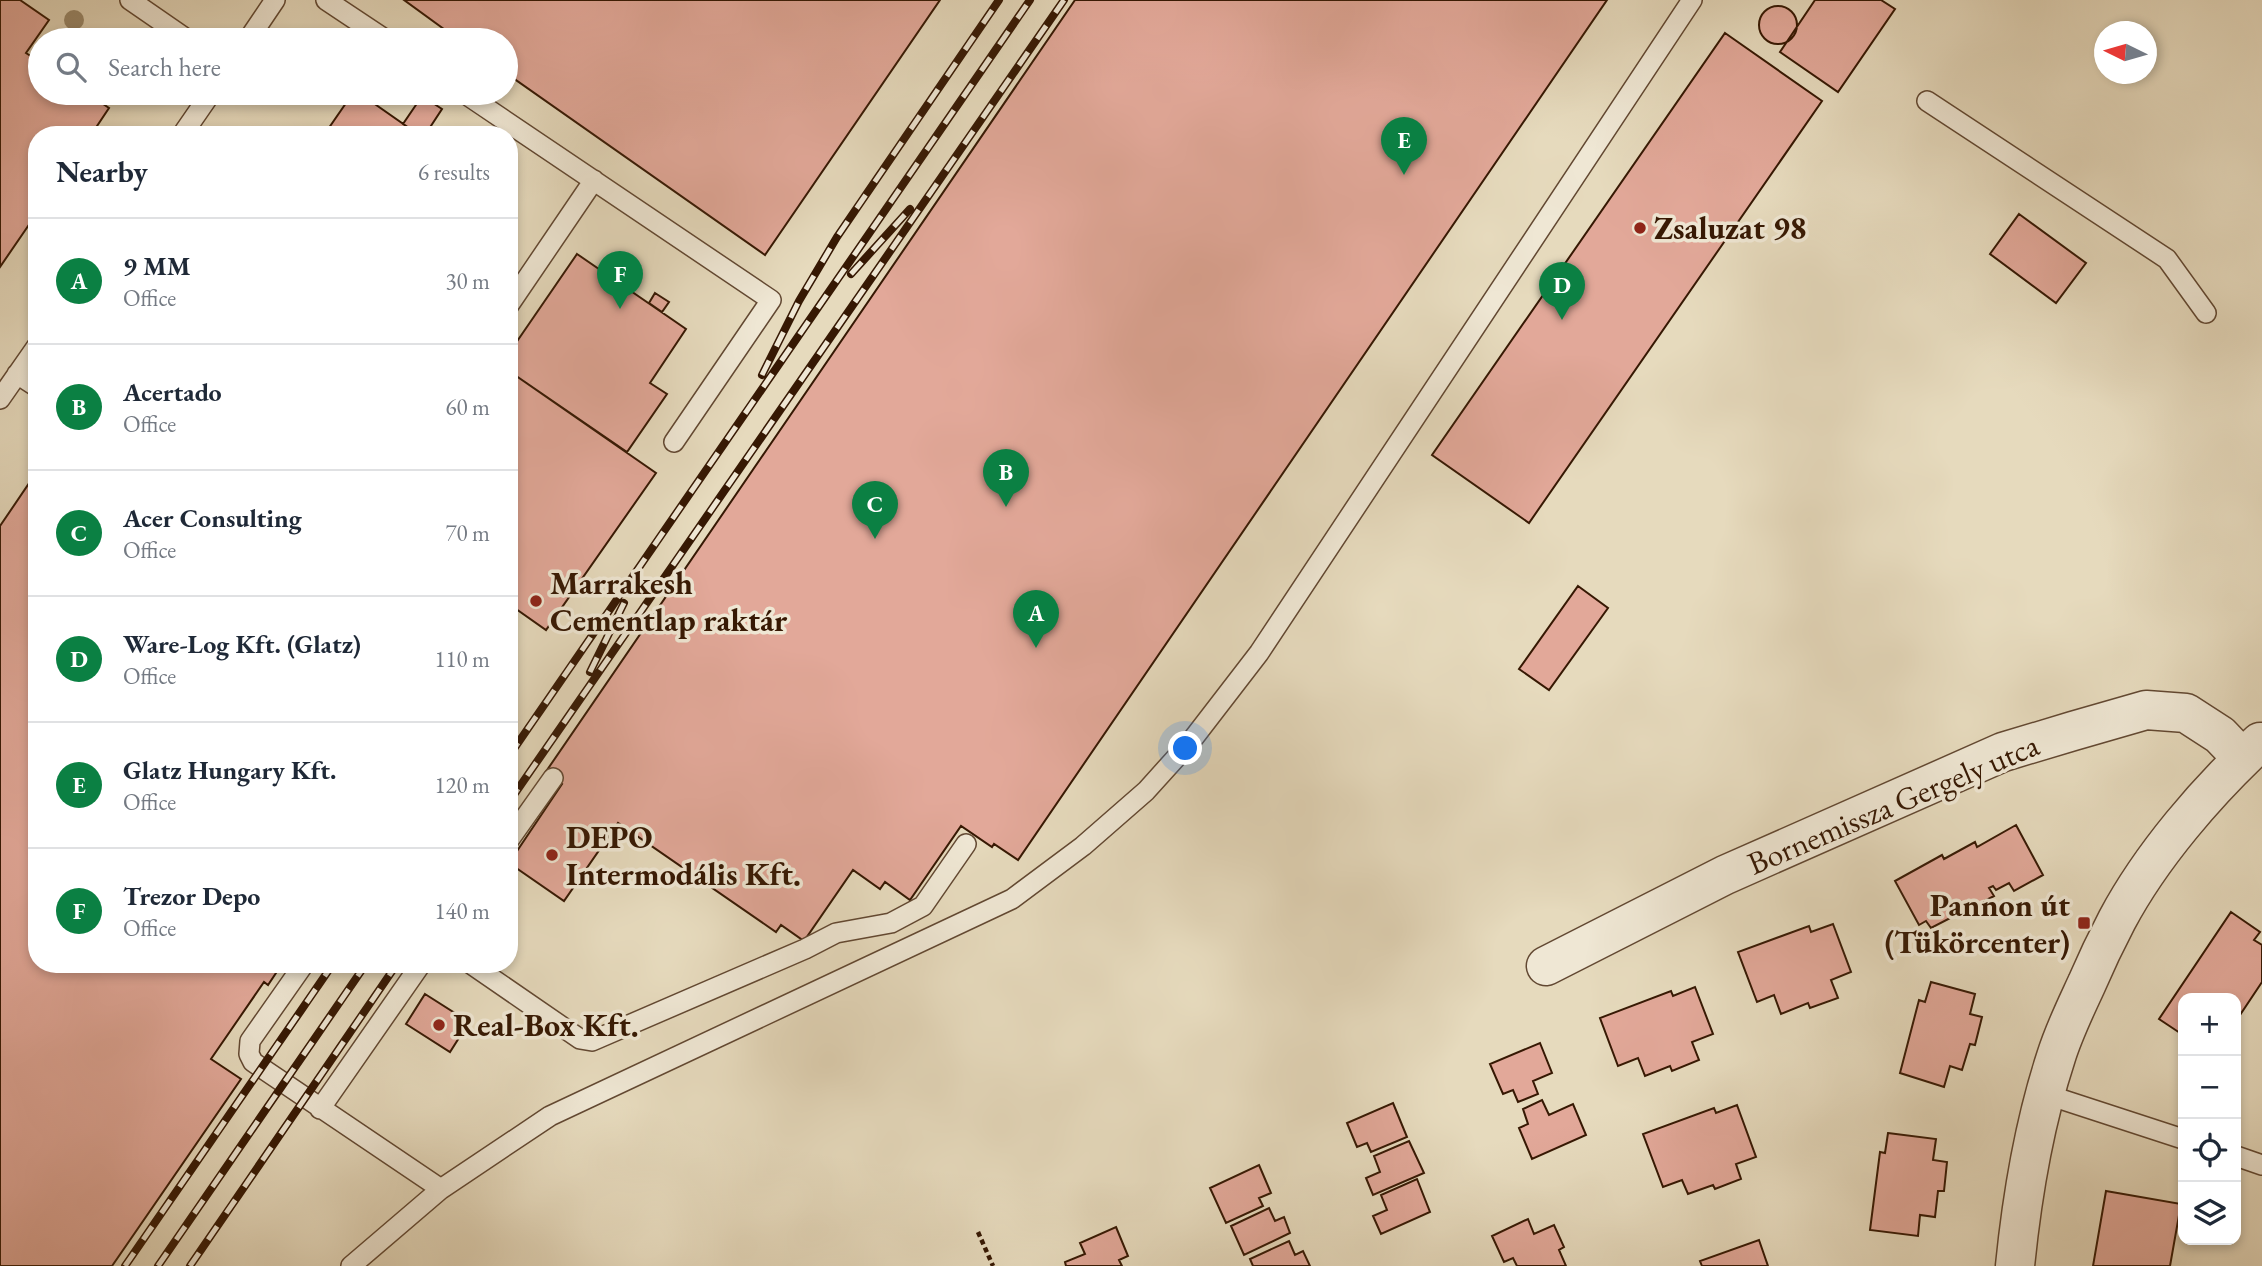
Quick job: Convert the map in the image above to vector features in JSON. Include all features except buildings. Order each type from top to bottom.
[{"type":"street","name":"Bornemissza Gergely utca","points":[[1546,966],[1725,875],[2003,752],[2146,710],[2186,713],[2220,735],[2252,749]]},
{"type":"street","points":[[2015,1266],[2027,1177],[2045,1094],[2067,1026],[2117,919],[2144,877],[2180,828],[2252,749]]},
{"type":"lane","points":[[130,0],[171,28]]},
{"type":"lane","points":[[256,28],[275,0]]},
{"type":"lane","points":[[326,0],[368,28]]},
{"type":"lane","points":[[351,1266],[440,1189],[550,1116],[1012,899],[1083,846],[1146,791],[1192,740],[1259,653],[1692,0]]},
{"type":"lane","points":[[1927,101],[2167,259],[2206,313]]},
{"type":"lane","points":[[188,126],[203,105]]},
{"type":"lane","points":[[482,105],[513,126]]},
{"type":"lane","points":[[518,129],[771,300],[674,442]]},
{"type":"lane","points":[[518,292],[594,180]]},
{"type":"lane","points":[[0,399],[28,359]]},
{"type":"lane","points":[[17,374],[28,381]]},
{"type":"lane","points":[[518,827],[553,778]]},
{"type":"lane","points":[[484,973],[580,1039],[592,1041],[805,949],[835,933],[891,923],[923,906],[966,844]]},
{"type":"lane","points":[[298,973],[250,1041],[249,1054],[253,1062],[440,1189]]},
{"type":"lane","points":[[320,1109],[415,973]]},
{"type":"lane","points":[[2045,1094],[2178,1137]]},
{"type":"lane","points":[[2241,1158],[2262,1165]]},
{"type":"path","points":[[978,1232],[993,1266]]},
{"type":"railway","points":[[762,375],[799,301],[837,237],[999,0]]},
{"type":"railway","points":[[518,743],[1030,0]]},
{"type":"railway","points":[[518,789],[1064,0]]},
{"type":"railway","points":[[851,274],[910,209]]},
{"type":"railway","points":[[590,672],[624,603]]},
{"type":"railway","points":[[125,1266],[327,973]]},
{"type":"railway","points":[[158,1266],[360,973]]},
{"type":"railway","points":[[190,1266],[391,973]]},
{"type":"place","name":"Glatz Hungary Kft.","points":[[1404,175]]},
{"type":"place","name":"Zsaluzat 98","points":[[1640,228]]},
{"type":"place","name":"Trezor Depo","points":[[620,309]]},
{"type":"place","name":"Ware-Log Kft. (Glatz)","points":[[1562,320]]},
{"type":"place","name":"Acertado","points":[[1006,507]]},
{"type":"place","name":"Acer Consulting","points":[[875,539]]},
{"type":"place","name":"Marrakesh Cementlap raktár","points":[[536,601]]},
{"type":"place","name":"9 MM","points":[[1036,648]]},
{"type":"place","name":"DEPO Intermodális Kft.","points":[[552,855]]},
{"type":"place","name":"Pannon út (Tükörcenter)","points":[[2084,923]]},
{"type":"place","name":"Real-Box Kft.","points":[[439,1025]]}]
